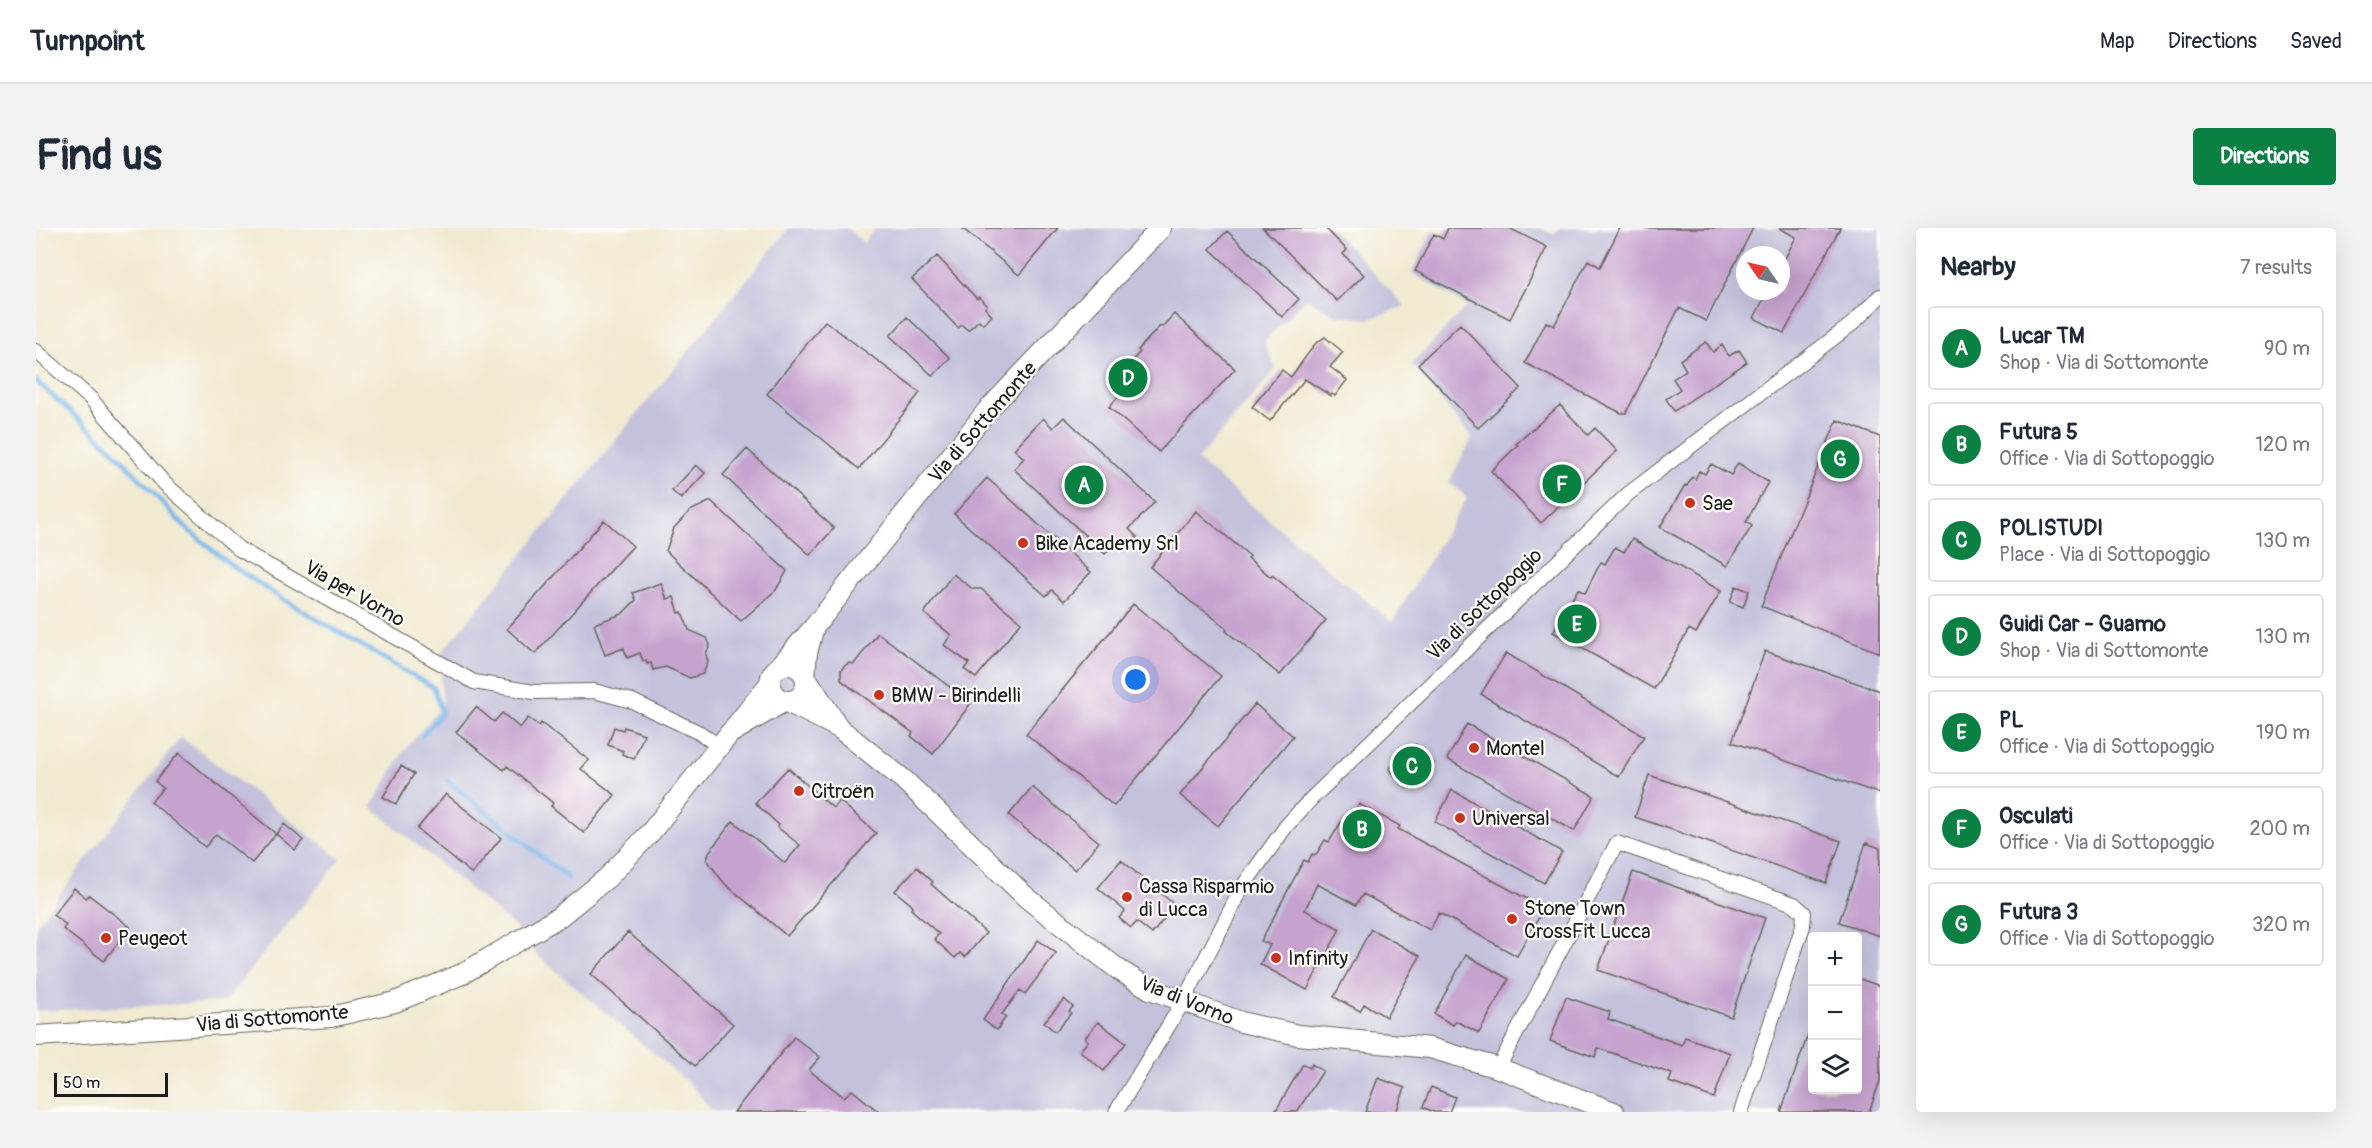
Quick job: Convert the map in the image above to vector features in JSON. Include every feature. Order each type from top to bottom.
[{"type":"main road","name":"Via di Sottomonte","points":[[36,1036],[331,1017],[394,1002],[462,974],[559,916],[607,878],[650,833],[986,412],[1161,228]]},
{"type":"main road","name":"Via di Sottomonte","points":[[724,740],[786,701],[798,699],[803,694],[807,682],[805,676],[807,653],[814,627]]},
{"type":"main road","points":[[786,701],[774,695],[774,675],[784,664],[797,666],[805,676]]},
{"type":"main road","name":"Via di Vorno","points":[[805,676],[839,728]]},
{"type":"main road","name":"Via di Vorno","points":[[786,701],[839,728],[904,780],[1027,898],[1119,970],[1150,988],[1241,1022],[1298,1035],[1430,1048],[1498,1068],[1614,1112]]},
{"type":"street","name":"Via di Sottopoggio","points":[[1116,1112],[1183,1002],[1243,886],[1287,825],[1312,798],[1628,494],[1852,324],[1880,296]]},
{"type":"street","name":"Via per Vorno","points":[[36,351],[90,398],[165,484],[240,549],[474,682],[534,692],[594,691],[632,701],[700,733],[724,740]]},
{"type":"street","points":[[1498,1068],[1617,843],[1794,904],[1804,913],[1803,926],[1741,1112]]},
{"type":"shaded area","points":[[789,228],[847,228],[863,243],[876,228],[1331,228],[1405,306],[1369,319],[1337,315],[1306,299],[1264,341],[1276,369],[1197,460],[1392,622],[1467,498],[1449,482],[1472,438],[1412,364],[1467,306],[1412,273],[1432,230],[1443,235],[1447,228],[1540,228],[1553,235],[1560,228],[1880,228],[1880,1112],[713,1112],[691,1085],[537,955],[513,925],[371,807],[404,751],[443,704],[439,656]]},
{"type":"shaded area","points":[[181,737],[341,859],[224,1002],[36,1011],[36,925]]},
{"type":"building","points":[[962,228],[1058,228],[1019,275]]},
{"type":"building","points":[[1263,228],[1325,228],[1347,250],[1343,254],[1364,275],[1337,301]]},
{"type":"building","points":[[1448,228],[1509,228],[1547,247],[1510,319],[1415,271],[1434,234],[1443,239]]},
{"type":"building","points":[[1620,228],[1753,228],[1744,246],[1736,246],[1736,262],[1706,321],[1679,308],[1626,413],[1621,413],[1525,363],[1546,322],[1554,326],[1588,260],[1600,267]]},
{"type":"building","points":[[1779,228],[1840,228],[1784,333],[1754,318],[1763,300],[1790,300],[1790,249],[1796,237]]},
{"type":"building","points":[[1227,231],[1299,299],[1282,317],[1210,249]]},
{"type":"building","points":[[937,256],[977,299],[979,297],[987,305],[985,308],[992,316],[983,324],[979,320],[968,330],[962,325],[958,328],[912,279]]},
{"type":"building","points":[[1174,314],[1235,369],[1159,452],[1109,407],[1138,375],[1127,366],[1140,352],[1138,350]]},
{"type":"building","points":[[907,317],[950,358],[933,376],[890,336]]},
{"type":"building","points":[[825,321],[920,393],[859,469],[767,394]]},
{"type":"building","points":[[1460,324],[1521,388],[1478,428],[1418,364]]},
{"type":"building","points":[[1325,337],[1343,352],[1330,367],[1347,380],[1335,396],[1332,394],[1331,396],[1305,379],[1270,421],[1252,407],[1282,370],[1291,377],[1315,344]]},
{"type":"building","points":[[1706,342],[1713,352],[1722,345],[1729,356],[1739,350],[1747,362],[1674,411],[1666,399],[1680,389],[1673,379],[1686,370],[1680,360]]},
{"type":"building","points":[[1560,405],[1588,435],[1595,428],[1617,451],[1541,523],[1491,471],[1518,445],[1516,444]]},
{"type":"building","points":[[1064,417],[1155,502],[1129,529],[1137,537],[1124,551],[1115,543],[1105,554],[1014,469],[1024,458],[1014,449],[1043,418],[1053,428]]},
{"type":"building","points":[[1837,420],[1880,437],[1880,653],[1761,606]]},
{"type":"building","points":[[747,449],[834,528],[810,555],[723,475]]},
{"type":"building","points":[[1738,463],[1768,482],[1746,522],[1752,526],[1727,566],[1660,527],[1685,485],[1687,486],[1692,477],[1695,479],[1699,471],[1705,474],[1711,464],[1731,475]]},
{"type":"building","points":[[696,465],[705,473],[681,499],[672,491]]},
{"type":"building","name":"Bike Academy Srl","points":[[987,478],[1091,572],[1064,601],[1052,590],[1046,596],[954,514]]},
{"type":"building","points":[[711,501],[787,571],[776,590],[741,621],[666,551],[674,528],[690,511]]},
{"type":"building","points":[[1196,511],[1250,556],[1248,558],[1326,620],[1280,675],[1150,567]]},
{"type":"building","points":[[604,520],[633,546],[535,654],[507,629]]},
{"type":"building","points":[[1632,539],[1721,591],[1696,633],[1689,629],[1654,689],[1553,632],[1578,589],[1585,593],[1601,562],[1605,564],[1615,547],[1624,552]]},
{"type":"building","points":[[953,574],[973,589],[981,589],[1021,622],[976,678],[964,669],[969,663],[944,645],[951,635],[924,613]]},
{"type":"building","points":[[661,583],[667,599],[674,597],[679,613],[682,612],[689,630],[707,638],[710,645],[706,654],[708,662],[703,674],[690,678],[666,667],[653,670],[651,663],[647,664],[646,660],[643,661],[640,653],[627,658],[624,648],[605,655],[594,624],[622,614],[636,600],[633,593]]},
{"type":"building","points":[[1736,586],[1749,591],[1743,607],[1730,602]]},
{"type":"building","points":[[1133,604],[1221,676],[1114,806],[1026,734]]},
{"type":"building","points":[[878,633],[971,703],[933,754],[911,736],[913,733],[841,680],[841,670],[844,666],[849,663],[854,664]]},
{"type":"building","points":[[1765,651],[1880,691],[1880,794],[1732,742]]},
{"type":"building","points":[[1506,653],[1644,736],[1619,777],[1481,694]]},
{"type":"building","points":[[1255,704],[1293,736],[1218,826],[1180,795]]},
{"type":"building","points":[[476,707],[494,722],[502,713],[520,728],[528,718],[539,726],[541,723],[589,760],[581,769],[615,795],[584,833],[551,806],[553,803],[507,766],[504,770],[456,732]]},
{"type":"building","points":[[1467,724],[1594,796],[1574,831],[1447,759]]},
{"type":"building","points":[[614,727],[623,730],[624,727],[644,734],[634,759],[622,754],[623,751],[608,745]]},
{"type":"building","points":[[1416,744],[1434,763],[1407,788],[1389,769]]},
{"type":"building","points":[[179,753],[276,834],[252,863],[216,834],[205,847],[151,802],[163,788],[155,781]]},
{"type":"building","points":[[401,766],[414,774],[396,804],[383,797]]},
{"type":"building","points":[[788,768],[833,808],[840,801],[876,833],[787,936],[724,883],[707,860],[709,852],[733,821],[785,863],[800,845],[777,827],[779,825],[755,803]]},
{"type":"building","points":[[1649,775],[1841,841],[1826,883],[1635,817]]},
{"type":"building","points":[[1032,787],[1099,842],[1075,870],[1009,815]]},
{"type":"building","points":[[1452,790],[1562,852],[1544,883],[1435,822]]},
{"type":"building","points":[[446,794],[501,838],[472,874],[417,829]]},
{"type":"building","points":[[1359,804],[1400,826],[1398,829],[1544,908],[1517,956],[1439,913],[1430,930],[1363,894],[1356,905],[1317,884],[1305,910],[1340,929],[1307,990],[1260,964],[1270,945],[1261,941],[1304,860],[1308,862],[1325,840],[1329,842],[1343,819],[1350,822]]},
{"type":"building","points":[[284,824],[303,840],[295,850],[276,834]]},
{"type":"building","points":[[1866,843],[1880,848],[1880,936],[1839,922]]},
{"type":"building","points":[[1121,860],[1175,905],[1152,934],[1137,922],[1131,928],[1119,918],[1125,911],[1098,888]]},
{"type":"building","points":[[917,867],[933,882],[931,884],[986,933],[965,957],[960,953],[955,958],[934,939],[939,934],[911,909],[913,906],[895,891]]},
{"type":"building","points":[[1633,872],[1765,918],[1731,1017],[1598,970]]},
{"type":"building","points":[[74,888],[86,898],[89,895],[130,927],[104,961],[63,929],[66,925],[53,915]]},
{"type":"building","points":[[1371,929],[1420,956],[1386,1017],[1364,1004],[1360,1011],[1334,997]]},
{"type":"building","points":[[628,932],[733,1024],[695,1066],[591,974]]},
{"type":"building","points":[[1038,940],[1056,953],[1025,994],[1020,990],[1002,1014],[1006,1017],[997,1030],[983,1020]]},
{"type":"building","points":[[1466,955],[1509,979],[1479,1033],[1456,1021],[1453,1025],[1434,1014]]},
{"type":"building","points":[[1862,980],[1880,986],[1880,1081],[1869,1112],[1781,1112],[1808,1035],[1808,1094],[1862,1094]]},
{"type":"building","points":[[1566,997],[1610,1012],[1608,1019],[1682,1045],[1685,1037],[1730,1053],[1714,1098],[1669,1082],[1672,1074],[1598,1048],[1595,1057],[1550,1041]]},
{"type":"building","points":[[1064,999],[1073,1007],[1069,1011],[1071,1013],[1055,1032],[1044,1022]]},
{"type":"building","points":[[1098,1022],[1126,1043],[1104,1071],[1080,1051],[1088,1041],[1085,1038]]},
{"type":"building","points":[[794,1037],[820,1057],[809,1070],[844,1097],[852,1090],[879,1112],[734,1112]]},
{"type":"building","points":[[1303,1064],[1310,1068],[1312,1064],[1323,1071],[1297,1112],[1275,1112]]},
{"type":"building","points":[[1378,1078],[1405,1088],[1396,1112],[1365,1112]]},
{"type":"building","points":[[1431,1087],[1455,1097],[1449,1112],[1434,1112],[1423,1107]]},
{"type":"waterway","points":[[36,381],[112,449],[186,528],[231,565],[281,598],[434,688],[442,713],[422,736]]},
{"type":"waterway","points":[[448,781],[568,878]]},
{"type":"place","name":"Guidi Car - Guamo","points":[[1128,378]]},
{"type":"place","name":"Futura 3","points":[[1840,459]]},
{"type":"place","name":"Osculati","points":[[1562,484]]},
{"type":"place","name":"Lucar TM","points":[[1084,485]]},
{"type":"place","name":"Sae","points":[[1690,503]]},
{"type":"place","name":"Bike Academy Srl","points":[[1023,543]]},
{"type":"place","name":"PL","points":[[1577,624]]},
{"type":"place","name":"BMW - Birindelli","points":[[879,695]]},
{"type":"place","name":"Montel","points":[[1474,748]]},
{"type":"place","name":"POLISTUDI","points":[[1412,766]]},
{"type":"place","name":"Citroën","points":[[799,791]]},
{"type":"place","name":"Universal","points":[[1460,818]]},
{"type":"place","name":"Futura 5","points":[[1362,829]]},
{"type":"place","name":"Cassa Risparmio di Lucca","points":[[1127,897]]},
{"type":"place","name":"Stone Town CrossFit Lucca","points":[[1512,919]]},
{"type":"place","name":"Peugeot","points":[[106,938]]},
{"type":"place","name":"Infinity","points":[[1276,958]]}]
